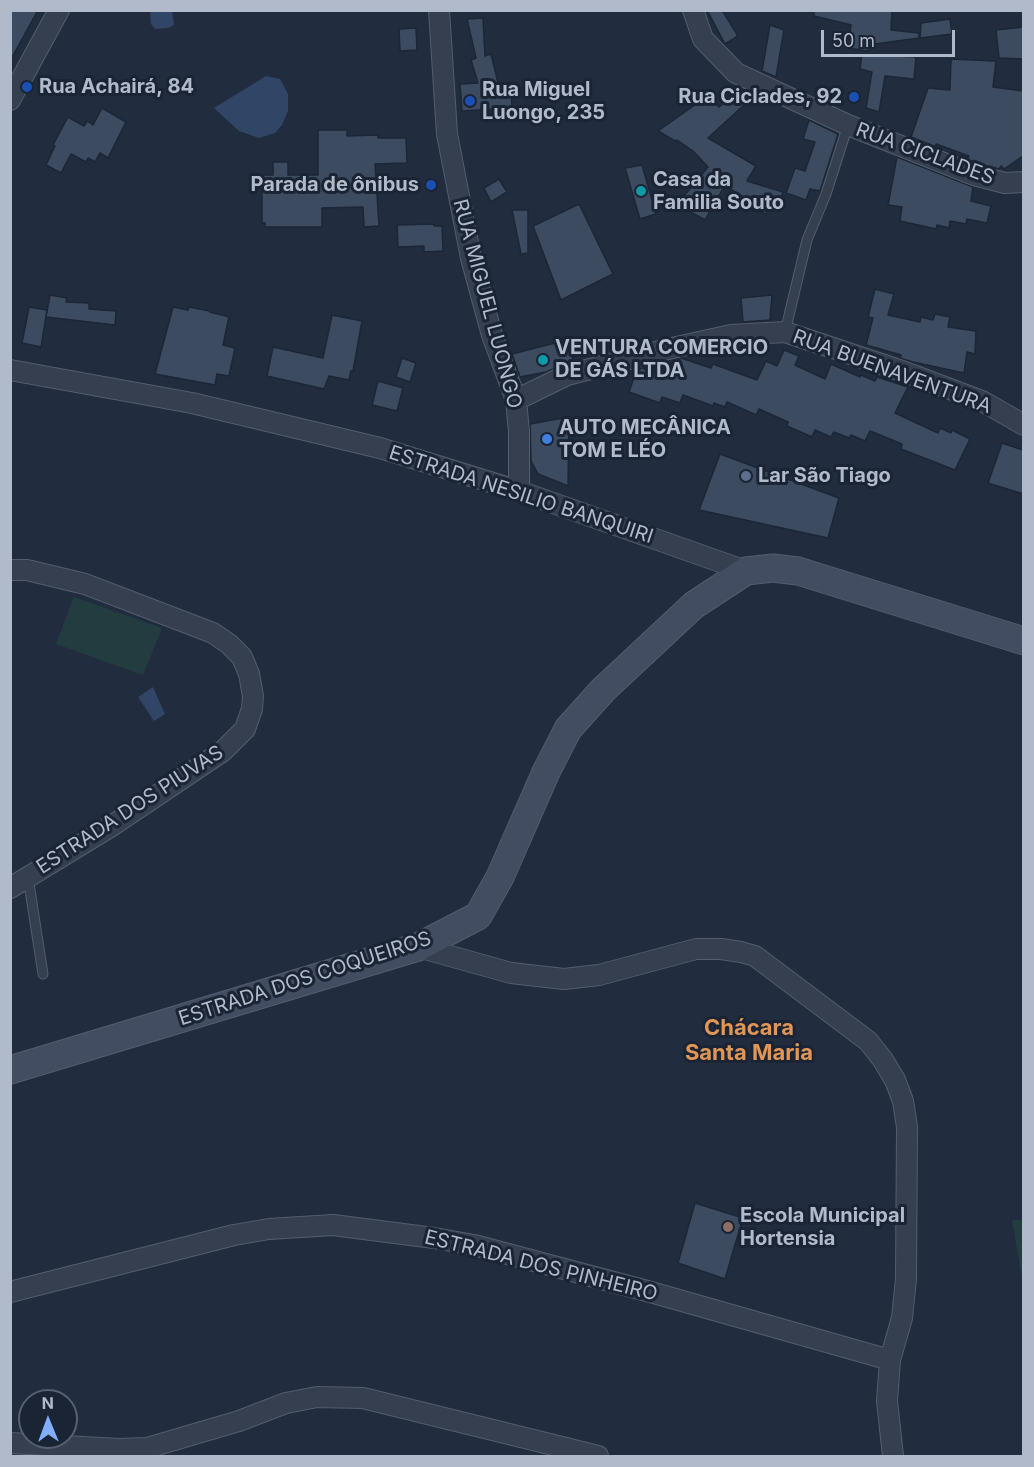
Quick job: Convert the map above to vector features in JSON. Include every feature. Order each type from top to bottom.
[{"type":"street","points":[[10,100],[59,10]]},
{"type":"street","name":"RUA MIGUEL LUONGO","points":[[439,10],[447,134],[471,258],[492,335],[516,399],[519,432],[519,491]]},
{"type":"street","name":"RUA CICLADES","points":[[693,10],[703,39],[736,73],[848,125],[974,175],[1005,183],[1023,183]]},
{"type":"street","name":"RUA BUENAVENTURA","points":[[516,399],[567,375],[668,349],[731,335],[785,332],[905,372],[982,401],[1023,425]]},
{"type":"street","name":"ESTRADA NESILIO BANQUIRI","points":[[10,370],[192,403],[380,448],[519,491],[746,571],[773,568],[798,571],[1023,641]]},
{"type":"street","name":"ESTRADA DOS PIUVAS","points":[[10,570],[27,570],[85,584],[213,633],[242,657],[249,674],[253,696],[252,709],[245,729],[223,751],[110,827],[10,888]]},
{"type":"street","name":"ESTRADA DOS COQUEIROS","points":[[10,1070],[418,947],[478,916],[500,877],[546,772],[568,729],[603,690],[694,604],[746,571]]},
{"type":"street","points":[[418,947],[511,973],[564,979],[599,975],[696,949],[741,952],[755,956],[868,1041],[884,1060],[896,1080],[903,1101],[907,1127],[906,1279],[902,1318],[890,1360],[887,1401],[893,1456]]},
{"type":"street","name":"ESTRADA DOS PINHEIRO","points":[[10,1292],[234,1235],[279,1228],[333,1225],[474,1245],[890,1360]]},
{"type":"street","points":[[10,1443],[119,1449],[147,1448],[239,1421],[286,1403],[317,1397],[363,1398],[598,1456]]},
{"type":"lane","points":[[785,332],[807,240],[848,125]]},
{"type":"lane","points":[[28,877],[43,974]]},
{"type":"green space","points":[[74,597],[162,628],[143,675],[56,644]]},
{"type":"green space","points":[[1012,1220],[1023,1220],[1023,1284]]},
{"type":"water","points":[[150,11],[172,11],[174,25],[155,29],[151,24]]},
{"type":"water","points":[[266,76],[280,79],[288,94],[288,111],[282,125],[275,133],[259,138],[239,131],[214,108]]},
{"type":"water","points":[[153,687],[165,714],[154,721],[138,697]]},
{"type":"building","points":[[10,10],[38,10],[10,61]]},
{"type":"building","points":[[707,10],[722,10],[738,36],[725,44]]},
{"type":"building","points":[[814,10],[892,10],[891,30],[919,33],[919,38],[868,45],[868,51],[848,48],[851,25],[814,16]]},
{"type":"building","points":[[483,18],[485,56],[491,54],[498,83],[511,83],[512,108],[462,111],[460,84],[478,83],[471,60],[476,58],[467,19]]},
{"type":"building","points":[[950,19],[952,34],[920,38],[921,23]]},
{"type":"building","points":[[770,25],[784,30],[776,77],[762,71]]},
{"type":"building","points":[[1023,27],[1023,59],[999,58],[996,30]]},
{"type":"building","points":[[416,28],[417,50],[400,51],[399,29]]},
{"type":"building","points":[[862,54],[916,57],[914,79],[885,76],[879,112],[866,108],[872,72],[860,69]]},
{"type":"building","points":[[951,59],[996,61],[993,87],[1023,91],[1023,156],[1004,169],[1001,166],[999,169],[978,164],[967,159],[969,156],[936,144],[935,147],[911,137],[928,88],[950,90]]},
{"type":"building","points":[[742,89],[755,95],[708,138],[756,166],[747,181],[783,192],[777,211],[768,208],[766,214],[753,210],[755,204],[746,201],[725,185],[705,220],[683,208],[684,196],[708,167],[693,151],[658,131],[709,95],[719,107]]},
{"type":"building","points":[[102,108],[126,122],[108,158],[100,153],[95,162],[88,158],[86,162],[71,154],[61,173],[46,165],[55,146],[53,145],[68,117],[84,126],[87,121],[93,125]]},
{"type":"building","points":[[809,120],[838,134],[820,191],[810,189],[806,200],[786,193],[795,168],[805,171],[815,142],[803,139]]},
{"type":"building","points":[[318,130],[347,130],[347,136],[378,135],[378,138],[406,138],[407,163],[375,164],[379,226],[364,227],[363,207],[322,208],[322,227],[265,227],[265,223],[262,223],[262,175],[273,175],[273,162],[288,162],[288,175],[318,175]]},
{"type":"building","points":[[897,157],[973,187],[971,201],[991,206],[987,223],[967,219],[966,224],[950,221],[949,228],[937,225],[936,229],[900,221],[902,207],[888,205]]},
{"type":"building","name":"Casa da Familia Souto","points":[[642,165],[656,214],[640,219],[625,168]]},
{"type":"building","points":[[499,179],[507,192],[491,202],[484,188]]},
{"type":"building","points":[[579,204],[613,274],[561,300],[533,226]]},
{"type":"building","points":[[512,210],[528,210],[528,253],[521,254]]},
{"type":"building","points":[[434,224],[434,226],[442,226],[443,251],[424,252],[424,246],[398,247],[397,225]]},
{"type":"building","points":[[875,289],[894,294],[888,315],[920,322],[921,317],[933,320],[935,314],[950,317],[948,327],[976,331],[975,354],[967,352],[964,373],[913,362],[900,358],[901,355],[866,345],[873,318],[868,317]]},
{"type":"building","points":[[50,295],[67,298],[66,302],[89,303],[89,309],[116,311],[115,325],[46,317]]},
{"type":"building","points":[[772,295],[770,320],[743,322],[741,298]]},
{"type":"building","points":[[29,307],[47,310],[41,347],[22,343]]},
{"type":"building","points":[[173,307],[188,310],[189,307],[229,317],[223,345],[235,348],[229,376],[217,374],[215,385],[155,374]]},
{"type":"building","points":[[332,315],[362,321],[353,371],[351,371],[349,380],[329,376],[324,389],[267,376],[273,347],[323,358]]},
{"type":"building","name":"VENTURA COMERCIO DE GÁS LTDA","points":[[563,341],[574,361],[546,372],[520,377],[512,354]]},
{"type":"building","points":[[784,350],[799,356],[795,365],[825,379],[831,364],[860,377],[861,375],[875,381],[877,377],[908,387],[895,413],[938,433],[940,428],[951,433],[952,430],[970,439],[955,470],[901,449],[902,444],[870,431],[865,441],[851,435],[849,438],[834,432],[831,437],[815,430],[812,437],[787,426],[788,422],[759,409],[756,415],[727,402],[725,407],[714,403],[713,406],[683,395],[680,403],[662,397],[660,403],[629,392],[637,369],[642,368],[661,375],[662,370],[674,374],[681,358],[711,368],[713,364],[757,380],[766,361],[777,366]]},
{"type":"building","points":[[402,358],[416,363],[410,382],[396,377]]},
{"type":"building","points":[[378,381],[403,388],[397,411],[372,405]]},
{"type":"building","name":"AUTO MECÂNICA TOM E LÉO","points":[[569,417],[568,486],[538,474],[531,461],[530,424]]},
{"type":"building","points":[[1002,443],[1023,450],[1023,494],[988,483]]},
{"type":"building","name":"Lar São Tiago","points":[[720,454],[839,498],[828,538],[699,510]]},
{"type":"building","points":[[695,1203],[743,1218],[725,1279],[678,1263]]},
{"type":"place","name":"Rua Achairá, 84","points":[[27,87]]},
{"type":"place","name":"Rua Ciclades, 92","points":[[854,97]]},
{"type":"place","name":"Rua Miguel Luongo, 235","points":[[470,101]]},
{"type":"place","name":"Parada de ônibus","points":[[431,185]]},
{"type":"place","name":"Casa da Familia Souto","points":[[641,191]]},
{"type":"place","name":"VENTURA COMERCIO DE GÁS LTDA","points":[[543,360]]},
{"type":"place","name":"AUTO MECÂNICA TOM E LÉO","points":[[547,439]]},
{"type":"place","name":"Lar São Tiago","points":[[746,476]]},
{"type":"place","name":"Escola Municipal Hortensia","points":[[728,1227]]},
{"type":"district","name":"Chácara Santa Maria","points":[[749,1040]]}]
